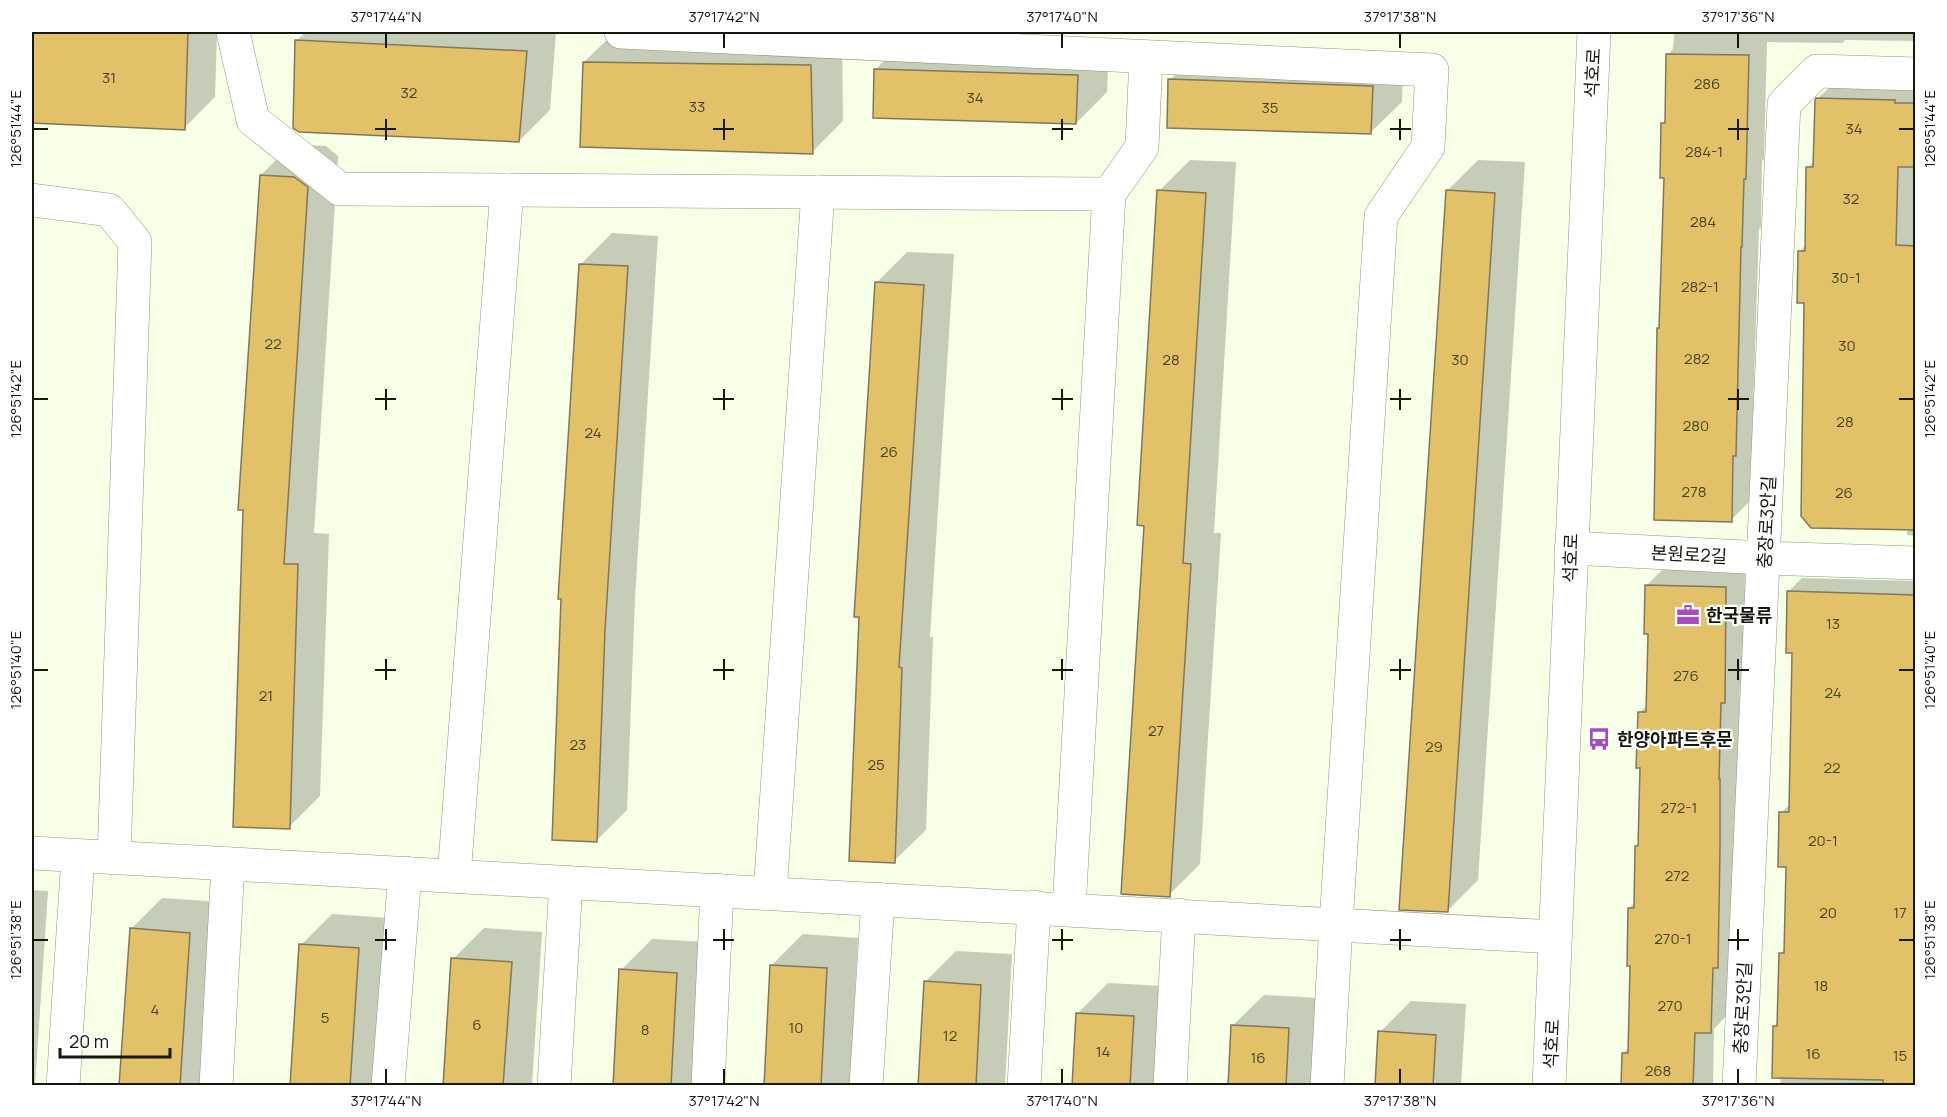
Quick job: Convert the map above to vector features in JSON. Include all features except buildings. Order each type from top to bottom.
[{"type":"street","points":[[233,32],[253,120],[340,189],[1109,194]]},
{"type":"street","points":[[621,32],[1432,70],[1428,147],[1381,216],[1327,1086]]},
{"type":"street","name":"석호로","points":[[1549,1086],[1594,32]]},
{"type":"street","points":[[1069,909],[1109,194],[1142,147],[1146,57]]},
{"type":"street","name":"충장로3안길","points":[[1739,1086],[1784,104],[1817,71],[1916,74]]},
{"type":"street","points":[[454,876],[507,190]]},
{"type":"street","points":[[770,893],[818,192]]},
{"type":"street","points":[[32,200],[109,210],[135,242],[114,858]]},
{"type":"street","name":"본원로2길","points":[[1571,548],[1916,563]]},
{"type":"street","points":[[32,853],[1556,937]]},
{"type":"street","points":[[63,1086],[78,856]]},
{"type":"street","points":[[216,1086],[228,864]]},
{"type":"street","points":[[388,1086],[405,873]]},
{"type":"street","points":[[554,1086],[566,882]]},
{"type":"street","points":[[708,1086],[717,890]]},
{"type":"street","points":[[866,1086],[878,899]]},
{"type":"street","points":[[1024,1086],[1034,907]]},
{"type":"street","points":[[1170,1086],[1179,915]]},
{"type":"place","name":"한국물류","points":[[1688,615]]},
{"type":"place","name":"한양아파트후문","points":[[1599,739]]}]
